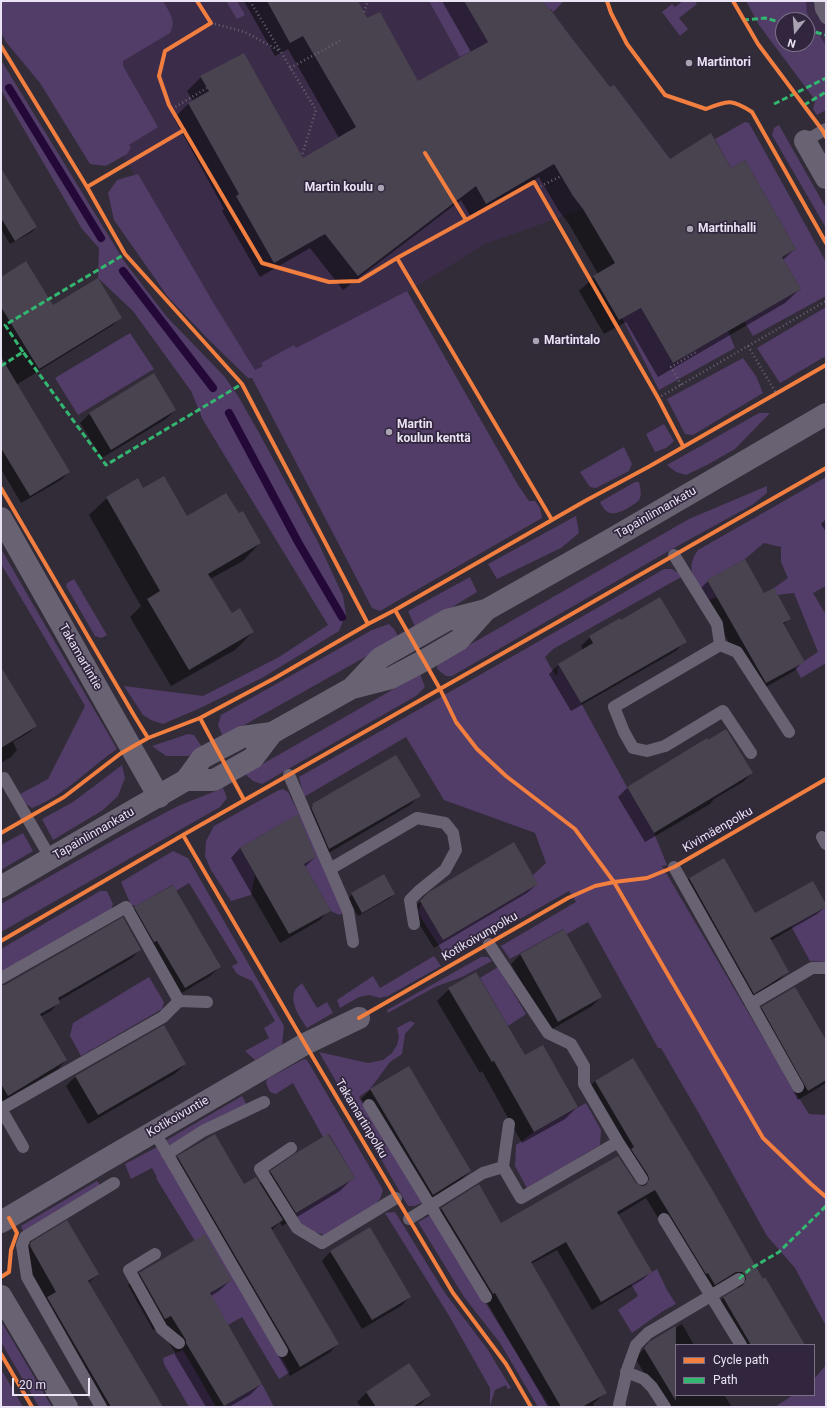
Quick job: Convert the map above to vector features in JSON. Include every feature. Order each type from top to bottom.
[{"type":"street","points":[[805,141],[826,178]]},
{"type":"street","name":"Tapainlinnankatu","points":[[1,888],[186,780],[202,758],[242,737],[272,733],[352,688],[380,658],[386,654],[447,620],[486,610],[826,414]]},
{"type":"street","name":"Takamartintie","points":[[1,518],[159,796]]},
{"type":"street","name":"Kotikoivuntie","points":[[1,1222],[154,1131],[305,1044],[359,1018]]},
{"type":"street","points":[[1,1296],[67,1407]]},
{"type":"lane","points":[[805,141],[826,129]]},
{"type":"lane","points":[[674,555],[717,624],[720,645]]},
{"type":"lane","points":[[720,645],[737,652],[789,732]]},
{"type":"lane","points":[[720,645],[614,707],[624,732],[633,748],[647,751],[665,746],[723,712],[751,753]]},
{"type":"lane","points":[[289,775],[348,911],[353,942]]},
{"type":"lane","points":[[4,778],[51,859]]},
{"type":"lane","points":[[330,869],[417,818],[445,823],[453,833],[456,850],[445,870],[410,900],[414,924]]},
{"type":"lane","points":[[674,867],[798,1087]]},
{"type":"lane","points":[[1,978],[126,907],[179,1001]]},
{"type":"lane","points":[[489,944],[548,1033],[571,1044],[584,1066],[584,1084],[618,1142],[642,1179]]},
{"type":"lane","points":[[752,1004],[812,968],[826,968]]},
{"type":"lane","points":[[23,1147],[1,1109],[163,1017],[179,1001],[207,1002]]},
{"type":"lane","points":[[167,1154],[203,1131],[264,1102]]},
{"type":"lane","points":[[369,1105],[486,1297]]},
{"type":"lane","points":[[510,1124],[503,1167],[521,1198],[618,1142]]},
{"type":"lane","points":[[154,1131],[282,1351]]},
{"type":"lane","points":[[291,1148],[260,1169],[297,1228],[322,1243],[396,1198]]},
{"type":"lane","points":[[409,1219],[483,1173],[503,1167]]},
{"type":"lane","points":[[101,1407],[27,1277],[22,1246],[25,1237],[114,1183]]},
{"type":"lane","points":[[664,1219],[740,1344]]},
{"type":"lane","points":[[155,1254],[129,1270],[162,1329],[179,1343]]},
{"type":"lane","points":[[620,1407],[626,1372],[636,1345],[648,1333],[740,1279]]},
{"type":"lane","points":[[626,1372],[644,1379],[652,1387],[665,1407]]},
{"type":"path","points":[[250,1],[316,110],[302,155]]},
{"type":"path","points":[[364,12],[368,1]]},
{"type":"path","points":[[207,18],[211,23],[245,32],[280,51]]},
{"type":"path","points":[[204,27],[211,23]]},
{"type":"path","points":[[290,68],[340,41]]},
{"type":"path","points":[[175,114],[171,107],[208,88]]},
{"type":"path","points":[[537,188],[561,176]]},
{"type":"path","points":[[534,182],[541,195]]},
{"type":"path","points":[[658,398],[826,301]]},
{"type":"path","points":[[748,346],[776,393]]},
{"type":"path","points":[[682,385],[671,367],[696,352],[695,350]]},
{"type":"path","points":[[769,397],[782,390]]},
{"type":"path","points":[[654,392],[661,405]]},
{"type":"shaded area","points":[[1,1],[163,1],[170,13],[173,24],[170,33],[123,61],[123,66],[158,127],[129,145],[131,148],[127,154],[106,166],[90,164],[40,83],[6,42],[1,32]]},
{"type":"shaded area","name":"Martin koulu","points":[[61,1],[543,1],[550,8],[609,87],[614,85],[670,159],[583,209],[485,244],[414,288],[255,370],[123,156]]},
{"type":"shaded area","points":[[226,1],[237,1],[245,15],[237,19]]},
{"type":"shaded area","points":[[429,1],[464,1],[488,42],[460,57]]},
{"type":"shaded area","points":[[543,1],[564,1],[553,12],[551,9],[548,9]]},
{"type":"shaded area","points":[[683,1],[695,1],[697,4],[679,18],[688,29],[680,36],[662,12],[672,4],[675,7]]},
{"type":"shaded area","points":[[746,1],[806,1],[807,12],[775,12],[775,46],[759,25]]},
{"type":"shaded area","points":[[805,1],[826,1],[826,46],[815,27],[815,12],[807,12]]},
{"type":"shaded area","points":[[815,27],[826,46],[826,110],[817,115],[813,109],[815,100],[779,52],[815,52]]},
{"type":"shaded area","points":[[1,60],[124,261],[167,317],[224,376],[238,396],[318,542],[343,596],[346,614],[339,631],[262,678],[163,724],[151,720],[143,715],[124,686],[203,696],[279,657],[328,625],[203,420],[191,391],[133,311],[98,278],[99,248],[82,229],[1,90]]},
{"type":"shaded area","points":[[745,122],[749,123],[826,262],[826,296],[753,336],[744,321],[801,289],[782,257],[796,249],[745,160],[731,168],[715,139]]},
{"type":"shaded area","points":[[779,125],[826,208],[826,228],[772,135],[774,128]]},
{"type":"shaded area","name":"Martin koulun kenttä","points":[[138,174],[213,302],[255,370],[263,366],[261,363],[294,345],[296,348],[407,291],[518,485],[529,501],[535,501],[540,508],[542,518],[380,611],[372,608],[252,378],[248,378],[168,297],[114,220],[108,193],[117,180]]},
{"type":"shaded area","points":[[826,307],[826,356],[780,383],[757,348]]},
{"type":"shaded area","points":[[641,308],[673,363],[728,331],[735,348],[659,390],[622,318]]},
{"type":"shaded area","points":[[130,333],[154,369],[78,415],[55,378]]},
{"type":"shaded area","points":[[743,358],[756,376],[763,393],[693,435],[685,434],[667,399]]},
{"type":"shaded area","points":[[759,413],[770,413],[735,449],[707,465],[686,475],[676,472],[667,465]]},
{"type":"shaded area","points":[[664,424],[674,441],[666,448],[655,452],[646,434]]},
{"type":"shaded area","points":[[624,447],[632,464],[629,471],[596,488],[590,487],[580,472]]},
{"type":"shaded area","points":[[826,477],[826,586],[813,593],[826,615],[826,663],[801,678],[795,667],[818,652],[794,593],[777,595],[774,588],[788,578],[781,562],[781,547],[764,543],[745,559],[708,580],[717,597],[709,600],[693,576],[692,564],[698,550]]},
{"type":"shaded area","points":[[635,482],[639,482],[641,496],[635,504],[615,513],[609,512],[603,507],[600,502]]},
{"type":"shaded area","points":[[767,486],[767,493],[752,505],[674,548],[452,676],[446,676],[437,669],[438,663],[689,519]]},
{"type":"shaded area","points":[[576,516],[579,533],[561,548],[497,579],[488,564]]},
{"type":"shaded area","points":[[1,549],[117,749],[66,789],[44,803],[32,808],[26,804],[20,794],[48,779],[85,706],[1,564]]},
{"type":"shaded area","points":[[664,569],[672,569],[683,576],[553,649],[545,657],[557,676],[558,664],[581,703],[654,833],[667,865],[662,866],[792,1087],[809,1114],[826,1115],[826,1326],[795,1268],[767,1236],[701,1117],[661,1048],[658,1048],[588,922],[567,934],[563,929],[510,959],[501,946],[576,902],[569,891],[448,960],[418,913],[420,905],[422,904],[533,875],[546,863],[535,833],[444,800],[406,737],[304,797],[299,777],[528,648]]},
{"type":"shaded area","points":[[470,577],[477,592],[416,629],[408,611]]},
{"type":"shaded area","points":[[74,579],[107,635],[101,638],[95,636],[66,586],[67,583]]},
{"type":"shaded area","points":[[389,624],[399,638],[223,737],[218,725],[221,715],[372,630]]},
{"type":"shaded area","points":[[420,674],[425,687],[416,696],[262,784],[253,781],[245,774]]},
{"type":"shaded area","points":[[188,734],[194,735],[202,747],[189,756],[166,756],[152,746]]},
{"type":"shaded area","points":[[122,765],[125,778],[118,796],[103,810],[53,840],[42,819],[73,802]]},
{"type":"shaded area","points":[[223,788],[227,798],[220,807],[1,932],[1,904],[121,836],[178,806]]},
{"type":"shaded area","points":[[283,789],[288,792],[303,821],[343,913],[339,915],[331,911],[281,824],[240,848],[255,875],[251,895],[231,901],[211,870],[205,856],[206,841],[214,826]]},
{"type":"shaded area","points":[[23,833],[33,851],[1,870],[1,845]]},
{"type":"shaded area","points":[[173,851],[188,858],[284,1026],[282,1045],[255,1060],[245,1051],[269,1038],[264,1028],[275,1021],[252,981],[237,974],[232,966],[238,963],[189,883],[176,891],[172,885],[136,906],[131,905],[121,882]]},
{"type":"shaded area","points":[[100,891],[107,891],[113,904],[111,910],[1,972],[1,949]]},
{"type":"shaded area","points":[[826,907],[826,962],[810,961],[791,926]]},
{"type":"shaded area","points":[[434,956],[441,966],[388,996],[380,998],[369,995],[359,997],[340,1008],[337,1000],[373,976],[380,988]]},
{"type":"shaded area","points":[[481,957],[488,957],[492,961],[462,977],[435,987],[388,1013],[387,1010]]},
{"type":"shaded area","points":[[498,967],[526,1014],[508,1026],[480,978]]},
{"type":"shaded area","points":[[149,977],[164,1002],[162,1009],[81,1056],[70,1036],[73,1023]]},
{"type":"shaded area","points":[[302,983],[317,1008],[327,1002],[333,1013],[307,1028],[296,1010],[293,1000],[295,990]]},
{"type":"shaded area","points":[[410,1021],[415,1023],[405,1034],[402,1054],[390,1062],[370,1089],[359,1097],[422,1203],[414,1206],[408,1206],[319,1052],[368,1063],[383,1060],[392,1053],[397,1045],[399,1037],[397,1028]]},
{"type":"shaded area","points":[[304,1059],[307,1060],[383,1190],[380,1199],[371,1209],[323,1237],[322,1234],[306,1230],[293,1215],[355,1178],[329,1134],[323,1137],[293,1083],[276,1094],[270,1092],[266,1083],[267,1079]]},
{"type":"shaded area","points":[[242,1096],[248,1107],[172,1146],[167,1145],[165,1141]]},
{"type":"shaded area","points":[[586,1103],[601,1130],[600,1145],[527,1188],[515,1166],[516,1145],[534,1132]]},
{"type":"shaded area","points":[[157,1147],[290,1372],[279,1379],[242,1317],[228,1325],[209,1294],[222,1285],[156,1178],[157,1177],[152,1168],[131,1179],[125,1164]]},
{"type":"shaded area","points":[[97,1181],[102,1187],[24,1233],[21,1226]]},
{"type":"shaded area","points":[[395,1212],[445,1293],[488,1350],[511,1388],[508,1389],[506,1385],[495,1390],[490,1406],[490,1388],[448,1314],[385,1213]]},
{"type":"shaded area","points":[[431,1215],[550,1407],[538,1407],[500,1343],[464,1297],[418,1222]]},
{"type":"shaded area","points":[[657,1269],[667,1290],[676,1304],[663,1311],[632,1333],[618,1310],[638,1296],[631,1284]]},
{"type":"shaded area","points":[[1,1321],[52,1407],[39,1407],[1,1342]]},
{"type":"shaded area","points":[[183,1350],[216,1407],[189,1407],[164,1364],[163,1358]]},
{"type":"shaded area","points":[[826,1365],[826,1407],[775,1407],[792,1396],[815,1396],[815,1378]]},
{"type":"shaded area","points":[[1,1369],[23,1407],[1,1407]]},
{"type":"shaded area","points":[[262,1384],[274,1407],[224,1407],[224,1406]]},
{"type":"building","points":[[267,1],[358,1],[367,18],[380,12],[418,81],[488,42],[464,1],[543,1],[610,87],[614,85],[670,159],[711,133],[731,168],[745,160],[796,249],[782,257],[801,289],[673,363],[641,308],[619,320],[593,276],[615,263],[554,164],[486,204],[476,186],[358,276],[325,234],[274,263],[236,196],[239,194],[188,103],[209,91],[200,76],[244,53],[303,158],[356,127],[303,36],[290,43]]},
{"type":"building","points":[[1,168],[37,227],[15,241],[1,218]]},
{"type":"building","points":[[26,261],[53,305],[98,278],[122,318],[39,369],[1,307],[1,277]]},
{"type":"building","points":[[1,357],[70,472],[30,496],[1,448]]},
{"type":"building","points":[[154,373],[176,410],[111,450],[89,413]]},
{"type":"building","points":[[164,476],[187,516],[226,493],[239,513],[243,511],[261,543],[208,574],[232,613],[240,608],[254,632],[189,670],[147,599],[160,591],[106,497],[138,478],[143,488]]},
{"type":"building","points":[[745,559],[764,593],[774,588],[791,619],[783,623],[805,662],[766,683],[707,580]]},
{"type":"building","points":[[660,597],[687,642],[581,703],[558,664],[593,643],[589,636],[620,618],[621,620]]},
{"type":"building","points":[[1,667],[37,726],[1,748]]},
{"type":"building","points":[[726,729],[753,773],[654,833],[627,787],[707,738],[708,740]]},
{"type":"building","points":[[396,755],[421,796],[329,849],[311,807],[313,806],[312,804]]},
{"type":"building","points":[[298,814],[316,857],[304,864],[331,911],[289,934],[240,848]]},
{"type":"building","points":[[514,842],[538,884],[443,940],[420,901],[429,892]]},
{"type":"building","points":[[724,858],[755,913],[813,881],[826,904],[826,907],[770,938],[789,972],[754,994],[689,878]]},
{"type":"building","points":[[384,874],[395,894],[362,913],[351,893]]},
{"type":"building","points":[[173,885],[221,967],[185,988],[157,941],[154,942],[134,907]]},
{"type":"building","points":[[123,917],[141,950],[58,998],[60,1003],[40,1014],[67,1060],[8,1096],[1,1084],[1,985],[5,985]]},
{"type":"building","points":[[564,929],[602,997],[558,1022],[520,954]]},
{"type":"building","points":[[476,972],[525,1055],[543,1045],[578,1107],[534,1132],[494,1061],[492,1062],[448,988]]},
{"type":"building","points":[[795,987],[826,1040],[826,1080],[808,1091],[761,1007]]},
{"type":"building","points":[[164,1025],[186,1064],[98,1115],[75,1076]]},
{"type":"building","points":[[633,1058],[713,1191],[763,1279],[765,1277],[804,1344],[750,1344],[723,1297],[743,1285],[746,1279],[745,1275],[742,1272],[736,1272],[715,1285],[708,1273],[706,1274],[655,1190],[617,1212],[652,1272],[601,1302],[566,1242],[531,1262],[607,1393],[582,1407],[561,1407],[495,1293],[493,1294],[441,1208],[479,1184],[501,1223],[618,1156],[636,1183],[642,1186],[646,1185],[649,1179],[648,1175],[631,1149],[634,1147],[595,1081]]},
{"type":"building","points":[[409,1066],[471,1171],[433,1195],[370,1089]]},
{"type":"building","points":[[215,1134],[244,1184],[256,1177],[283,1220],[271,1228],[339,1344],[300,1367],[177,1156]]},
{"type":"building","points":[[328,1134],[355,1178],[296,1213],[270,1171]]},
{"type":"building","points":[[67,1220],[99,1274],[88,1281],[163,1407],[111,1407],[47,1297],[56,1292],[30,1246],[31,1242]]},
{"type":"building","points":[[370,1227],[411,1297],[372,1320],[330,1251]]},
{"type":"building","points":[[205,1234],[232,1280],[210,1293],[262,1384],[224,1406],[171,1316],[165,1319],[139,1273]]},
{"type":"building","points":[[676,1326],[676,1401],[644,1348],[649,1342]]},
{"type":"building","points":[[409,1363],[431,1395],[413,1407],[376,1407],[366,1392]]},
{"type":"waterway","points":[[9,88],[101,238]]},
{"type":"waterway","points":[[123,271],[213,388]]},
{"type":"waterway","points":[[229,413],[298,542],[342,617]]},
{"type":"marked path","points":[[743,20],[765,18],[775,21]]},
{"type":"marked path","points":[[815,32],[826,35]]},
{"type":"marked path","points":[[774,104],[826,78]]},
{"type":"marked path","points":[[804,105],[826,92]]},
{"type":"marked path","points":[[23,352],[5,325],[125,254]]},
{"type":"marked path","points":[[1,366],[23,352],[106,465],[242,384]]},
{"type":"marked path","points":[[739,1279],[750,1269],[779,1252],[826,1206]]},
{"type":"cycle path","points":[[197,1],[211,23],[165,51],[159,76],[169,105],[262,263],[329,282],[359,281],[466,220],[425,153]]},
{"type":"cycle path","points":[[607,1],[611,13],[627,44],[665,95],[706,109],[730,102],[752,112],[826,243]]},
{"type":"cycle path","points":[[733,1],[758,44],[826,137]]},
{"type":"cycle path","points":[[1,46],[87,187],[125,254],[242,384],[368,624]]},
{"type":"cycle path","points":[[87,187],[184,130]]},
{"type":"cycle path","points":[[466,220],[534,182],[658,398],[683,446]]},
{"type":"cycle path","points":[[397,258],[552,520]]},
{"type":"cycle path","points":[[1,833],[64,797],[120,754],[132,747],[148,738],[200,718],[275,678],[826,365]]},
{"type":"cycle path","points":[[1,941],[183,835],[826,468]]},
{"type":"cycle path","points":[[1,488],[148,738]]},
{"type":"cycle path","points":[[395,610],[440,689],[456,722],[477,749],[506,776],[575,829],[614,882],[763,1138],[826,1197]]},
{"type":"cycle path","points":[[200,718],[244,800]]},
{"type":"cycle path","name":"Kivimäenpolku","points":[[359,1018],[568,898],[595,886],[647,878],[674,867],[826,779]]},
{"type":"cycle path","name":"Takamartinpolku","points":[[183,835],[453,1293],[506,1364],[531,1407]]},
{"type":"cycle path","points":[[1,1277],[9,1272],[11,1250],[17,1233],[9,1218]]},
{"type":"cycle path","points":[[1,1354],[32,1407]]},
{"type":"place","name":"Martintori","points":[[689,63]]},
{"type":"place","name":"Martin koulu","points":[[381,188]]},
{"type":"place","name":"Martinhalli","points":[[690,229]]},
{"type":"place","name":"Martintalo","points":[[536,341]]},
{"type":"place","name":"Martin koulun kenttä","points":[[389,432]]}]
